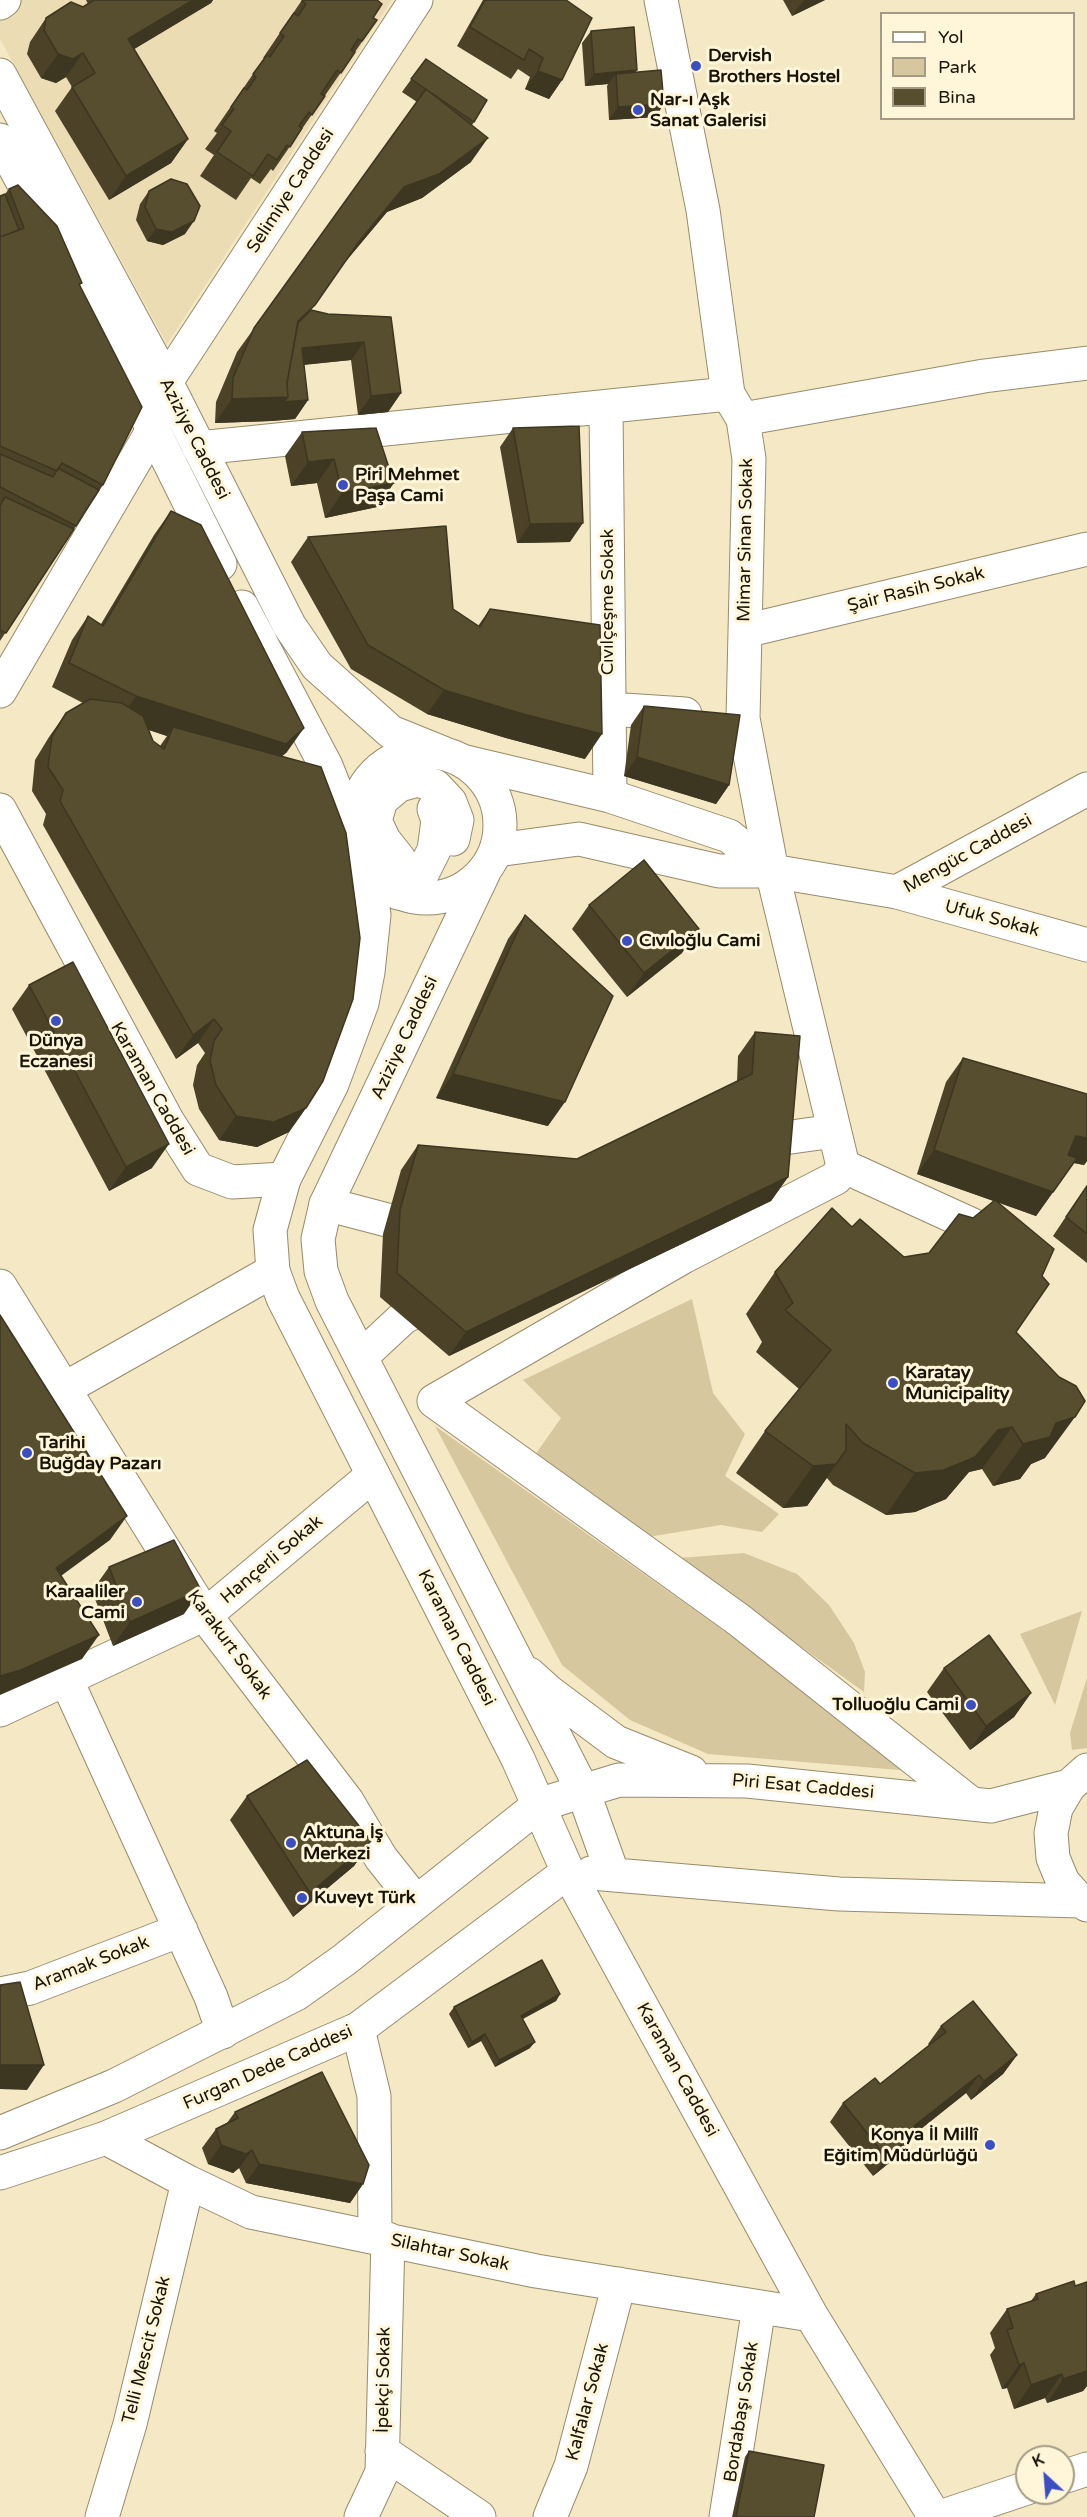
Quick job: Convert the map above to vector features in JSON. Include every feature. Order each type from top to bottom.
[{"type":"street","points":[[0,3],[4,0]]},
{"type":"street","name":"Selimiye Caddesi","points":[[166,382],[416,0]]},
{"type":"street","name":"Mimar Sinan Sokak","points":[[661,0],[703,210],[736,406],[749,459],[743,718],[772,871],[843,1166]]},
{"type":"street","name":"Aziziye Caddesi","points":[[0,75],[166,382],[289,625],[317,666],[391,732],[454,758]]},
{"type":"street","name":"Aziziye Caddesi","points":[[0,140],[13,193],[154,428],[189,506],[326,766],[359,850],[370,886],[374,915],[362,1003],[332,1084],[284,1179]]},
{"type":"street","points":[[199,448],[606,408],[736,406],[1087,363]]},
{"type":"street","name":"Cıvılçeşme Sokak","points":[[606,408],[610,796]]},
{"type":"street","points":[[0,691],[154,428]]},
{"type":"street","name":"Şair Rasih Sokak","points":[[745,632],[1087,549]]},
{"type":"street","points":[[609,709],[743,718]]},
{"type":"street","points":[[454,758],[485,779],[497,801],[501,825],[490,861],[466,888],[444,897],[420,898],[404,894],[378,880],[359,850],[354,816],[361,793],[374,774],[393,760],[417,752],[454,758],[610,796],[729,836],[772,871]]},
{"type":"street","points":[[404,894],[399,859],[384,840],[375,821],[381,800],[399,785],[417,780],[435,786],[450,802],[457,820],[453,839]]},
{"type":"street","name":"Mengüc Caddesi","points":[[490,861],[579,839],[719,871],[772,871],[897,892],[1087,789]]},
{"type":"street","points":[[395,829],[396,813],[408,802],[420,798],[432,803],[438,820],[434,850],[404,894]]},
{"type":"street","name":"Karaman Caddesi","points":[[0,810],[167,1120],[198,1169],[232,1182],[284,1179],[270,1230],[273,1271],[283,1298],[518,1758],[568,1872],[811,2315],[935,2517]]},
{"type":"street","name":"Aziziye Caddesi","points":[[326,1204],[490,861]]},
{"type":"street","name":"Ufuk Sokak","points":[[897,892],[1087,945]]},
{"type":"street","points":[[725,1164],[777,1139],[834,1131]]},
{"type":"street","points":[[969,1802],[740,1620],[434,1401],[682,1257],[837,1178],[843,1166],[979,1228],[1014,1254]]},
{"type":"street","points":[[455,1227],[387,1220],[326,1204],[318,1239],[321,1271],[332,1301],[583,1791],[613,1875]]},
{"type":"street","points":[[64,1389],[273,1271]]},
{"type":"street","name":"Karakurt Sokak","points":[[0,1286],[204,1614],[347,1801],[381,1858],[416,1902]]},
{"type":"street","points":[[361,1357],[404,1317],[466,1287]]},
{"type":"street","name":"Hançerli Sokak","points":[[0,1710],[204,1614],[373,1475]]},
{"type":"street","points":[[516,1662],[549,1692],[616,1742],[654,1759],[715,1781]]},
{"type":"street","points":[[66,1679],[211,1997],[223,2032]]},
{"type":"street","points":[[1078,1778],[1056,1808],[1051,1833],[1053,1858],[1063,1882],[1083,1903]]},
{"type":"street","name":"Piri Esat Caddesi","points":[[539,1805],[618,1780],[747,1781],[991,1806],[1078,1778]]},
{"type":"street","points":[[0,2133],[114,2086],[296,1994],[344,1960],[539,1805]]},
{"type":"street","points":[[568,1872],[838,1894],[1083,1903]]},
{"type":"street","name":"Furgan Dede Caddesi","points":[[0,2173],[106,2138],[358,2029],[568,1872]]},
{"type":"street","name":"Aramak Sokak","points":[[0,1994],[30,1988],[181,1930]]},
{"type":"street","name":"İpekçi Sokak","points":[[358,2029],[374,2096],[381,2238],[382,2472],[361,2517]]},
{"type":"street","name":"Silahtar Sokak","points":[[106,2138],[188,2182],[251,2212],[536,2271],[811,2315]]},
{"type":"street","name":"Telli Mescit Sokak","points":[[102,2517],[130,2424],[188,2182]]},
{"type":"street","name":"Kalfalar Sokak","points":[[550,2517],[571,2466],[619,2284]]},
{"type":"street","name":"Bordabaşı Sokak","points":[[726,2517],[759,2307]]},
{"type":"street","points":[[382,2451],[479,2517]]},
{"type":"street","points":[[940,2517],[1015,2492]]},
{"type":"shaded area","points":[[0,0],[392,0],[167,344],[0,39]]},
{"type":"green space","points":[[692,1299],[713,1393],[745,1434],[725,1476],[779,1514],[762,1532],[721,1525],[648,1537],[535,1455],[561,1418],[523,1380]]},
{"type":"green space","points":[[435,1426],[923,1772],[708,1754],[630,1720],[562,1665]]},
{"type":"green space","points":[[744,1553],[797,1574],[829,1605],[854,1643],[865,1672],[864,1692],[678,1558]]},
{"type":"green space","points":[[1082,1611],[1055,1705],[1020,1634]]},
{"type":"green space","points":[[1087,1678],[1087,1748],[1072,1750],[1070,1733]]},
{"type":"building","points":[[94,0],[193,0],[128,39],[188,139],[126,176],[72,87],[95,73],[83,53],[73,59],[58,54],[44,30],[46,18],[71,2],[83,7]]},
{"type":"building","points":[[303,0],[377,0],[382,4],[373,18],[377,20],[362,41],[358,39],[351,50],[355,52],[341,73],[337,70],[321,94],[325,96],[312,115],[309,112],[299,126],[302,128],[290,147],[287,145],[277,160],[268,154],[253,176],[217,152],[231,131],[222,125],[234,109],[231,107],[244,88],[247,90],[256,77],[253,74],[267,55],[270,57],[284,36],[280,33],[294,13],[298,16],[306,4]]},
{"type":"building","points":[[485,0],[566,0],[592,18],[562,80],[538,71],[543,58],[529,49],[524,60],[470,27]]},
{"type":"building","points":[[634,27],[637,70],[594,74],[591,31]]},
{"type":"building","points":[[426,59],[487,100],[474,122],[411,79]]},
{"type":"building","points":[[661,70],[664,104],[618,107],[616,74]]},
{"type":"building","points":[[426,89],[488,138],[439,174],[404,187],[358,243],[315,305],[298,321],[287,383],[288,397],[232,399],[233,378],[254,328]]},
{"type":"building","points":[[171,179],[187,184],[200,206],[194,221],[172,232],[156,229],[145,207],[149,191]]},
{"type":"building","points":[[18,185],[57,226],[82,283],[79,284],[142,407],[103,485],[62,463],[57,471],[0,446],[0,237],[24,228],[9,189]]},
{"type":"building","points":[[5,194],[19,230],[0,237],[0,196]]},
{"type":"building","points":[[311,310],[328,314],[391,317],[401,393],[371,396],[364,342],[302,348],[308,400],[284,402],[288,397],[287,383],[298,323]]},
{"type":"building","points":[[579,426],[583,523],[530,524],[513,428]]},
{"type":"building","points":[[376,428],[394,483],[342,493],[334,459],[308,462],[302,432]]},
{"type":"building","points":[[0,454],[53,477],[58,468],[99,490],[76,526],[0,487]]},
{"type":"building","points":[[5,497],[74,529],[6,633],[0,630],[0,506]]},
{"type":"building","points":[[171,511],[201,525],[304,728],[286,744],[136,696],[69,663],[88,616],[103,626]]},
{"type":"building","points":[[446,526],[453,609],[480,627],[490,609],[600,625],[602,734],[523,714],[444,690],[368,645],[308,537]]},
{"type":"building","points":[[90,699],[122,703],[143,716],[153,741],[164,749],[173,727],[321,767],[346,833],[360,938],[353,999],[323,1081],[306,1108],[274,1122],[236,1116],[216,1085],[210,1061],[214,1041],[222,1029],[214,1019],[193,1035],[60,801],[63,790],[48,767],[52,736],[66,713]]},
{"type":"building","points":[[644,706],[740,715],[729,785],[637,757]]},
{"type":"building","points":[[644,860],[699,929],[644,973],[589,905]]},
{"type":"building","points":[[525,915],[613,996],[565,1102],[453,1074]]},
{"type":"building","points":[[73,962],[169,1144],[126,1167],[29,985]]},
{"type":"building","points":[[755,1032],[800,1036],[788,1177],[466,1332],[397,1273],[400,1210],[418,1145],[577,1159],[752,1074]]},
{"type":"building","points":[[963,1058],[1087,1094],[1087,1138],[1076,1136],[1068,1155],[1077,1158],[1053,1192],[934,1150]]},
{"type":"building","points":[[1087,1186],[1087,1234],[1066,1217]]},
{"type":"building","name":"Karatay Municipality","points":[[995,1200],[1054,1249],[1042,1276],[1049,1284],[1016,1332],[1059,1377],[1076,1386],[1085,1401],[1075,1417],[1056,1423],[1050,1437],[1023,1444],[1012,1427],[998,1430],[975,1457],[944,1470],[915,1473],[863,1443],[846,1424],[846,1450],[836,1464],[813,1466],[765,1431],[831,1350],[785,1310],[793,1303],[775,1272],[832,1208],[852,1227],[860,1219],[904,1257],[929,1253],[959,1214],[973,1218]]},
{"type":"building","name":"Tarihi Buğday Pazarı","points":[[0,1315],[127,1516],[56,1568],[99,1635],[21,1670],[0,1676]]},
{"type":"building","points":[[174,1540],[201,1590],[130,1622],[109,1567]]},
{"type":"building","points":[[989,1635],[1031,1693],[986,1726],[944,1668]]},
{"type":"building","points":[[307,1760],[371,1841],[310,1893],[247,1796]]},
{"type":"building","points":[[542,1960],[560,1994],[521,2016],[535,2042],[499,2060],[485,2034],[472,2042],[454,2007]]},
{"type":"building","points":[[20,1982],[44,2065],[0,2065],[0,1985]]},
{"type":"building","points":[[973,2001],[1017,2055],[984,2081],[979,2075],[914,2126],[918,2131],[886,2157],[843,2103],[875,2078],[880,2084],[946,2032],[941,2026]]},
{"type":"building","points":[[322,2072],[369,2165],[363,2184],[259,2164],[252,2150],[246,2154],[221,2145],[216,2129],[238,2118],[235,2112]]},
{"type":"building","points":[[1074,2281],[1075,2286],[1087,2282],[1087,2371],[1063,2379],[1062,2374],[1031,2385],[1024,2363],[1019,2365],[1007,2330],[1013,2328],[1007,2309],[1038,2299],[1036,2294]]},
{"type":"building","points":[[749,2451],[824,2465],[814,2517],[736,2517]]},
{"type":"place","name":"Dervish Brothers Hostel","points":[[696,66]]},
{"type":"place","name":"Nar-ı Aşk Sanat Galerisi","points":[[638,110]]},
{"type":"place","name":"Piri Mehmet Paşa Cami","points":[[343,485]]},
{"type":"place","name":"Cıvıloğlu Cami","points":[[627,941]]},
{"type":"place","name":"Dünya Eczanesi","points":[[56,1021]]},
{"type":"place","name":"Karatay Municipality","points":[[893,1383]]},
{"type":"place","name":"Tarihi Buğday Pazarı","points":[[27,1453]]},
{"type":"place","name":"Karaaliler Cami","points":[[137,1602]]},
{"type":"place","name":"Tolluoğlu Cami","points":[[971,1705]]},
{"type":"place","name":"Aktuna İş Merkezi","points":[[291,1843]]},
{"type":"place","name":"Kuveyt Türk","points":[[302,1898]]},
{"type":"place","name":"Konya İl Millî Eğitim Müdürlüğü","points":[[990,2145]]}]
